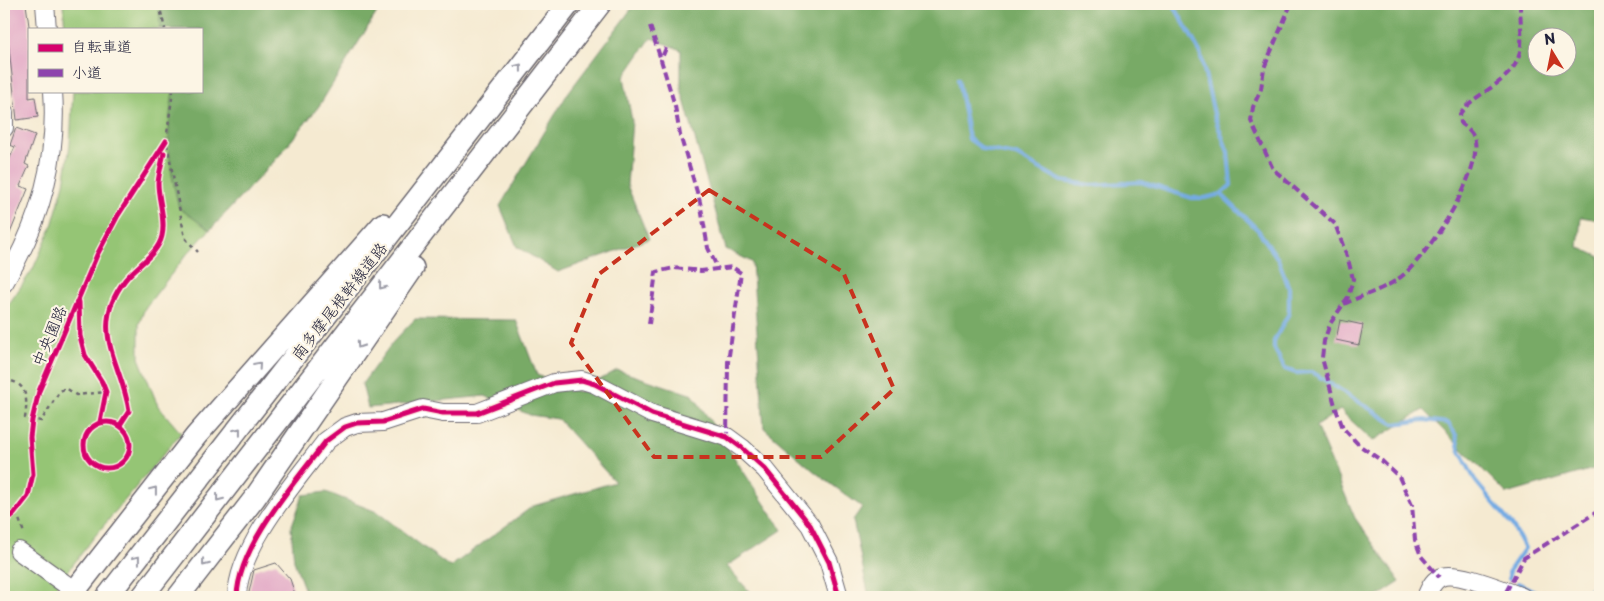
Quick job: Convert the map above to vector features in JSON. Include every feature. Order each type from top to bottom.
[{"type":"main road","name":"南多摩尾根幹線道路","points":[[107,597],[369,264],[569,4]]},
{"type":"main road","name":"南多摩尾根幹線道路","points":[[142,597],[597,8]]},
{"type":"main road","points":[[178,597],[254,499],[556,59]]},
{"type":"main road","points":[[73,594],[190,431],[502,89]]},
{"type":"street","points":[[45,4],[47,28]]},
{"type":"street","points":[[4,283],[21,254],[35,222],[46,184],[52,149],[53,92]]},
{"type":"street","points":[[4,112],[4,128]]},
{"type":"street","points":[[237,597],[246,557],[280,503],[334,433],[357,423],[383,422],[423,409],[443,413],[477,413],[538,388],[570,380],[582,380],[596,384],[652,414],[727,437],[742,448],[765,470],[810,525],[829,562],[839,597]]},
{"type":"street","points":[[19,551],[73,594]]},
{"type":"street","points":[[1426,597],[1431,586],[1439,578],[1449,576],[1467,579],[1522,597]]},
{"type":"path","points":[[159,4],[165,28]]},
{"type":"path","points":[[166,142],[185,238],[198,252]]},
{"type":"path","points":[[120,425],[129,411],[127,399],[110,354],[107,333],[109,313],[116,294],[125,279],[155,249],[162,238],[163,228],[158,182],[166,142]]},
{"type":"path","points":[[79,296],[80,336],[85,355],[106,392],[100,422]]},
{"type":"path","points":[[4,380],[16,382],[25,389],[27,404],[25,418],[32,420],[41,421],[60,391],[66,388],[76,395],[106,392]]},
{"type":"path","points":[[110,421],[120,425],[129,438],[130,451],[125,460],[118,466],[102,468],[88,459],[84,451],[84,439],[87,432],[100,422],[110,421]]},
{"type":"path","points":[[14,514],[19,519],[24,533]]},
{"type":"highlighted area","points":[[709,190],[843,272],[894,389],[821,457],[654,457],[571,343],[599,274]]},
{"type":"green space","points":[[63,4],[382,4],[318,107],[278,157],[187,254],[145,308],[139,324],[139,358],[158,406],[181,433],[95,536],[48,597],[4,597],[4,311],[33,269],[52,226],[64,184],[70,144],[73,92],[202,92],[202,28],[65,28]]},
{"type":"green space","points":[[159,4],[382,4],[319,106],[278,157],[210,230],[179,208],[172,177],[169,150],[169,122],[173,92],[202,92],[202,28],[160,28]]},
{"type":"green space","points":[[635,4],[1600,4],[1600,220],[1581,217],[1578,247],[1600,257],[1600,467],[1507,494],[1423,410],[1373,441],[1340,410],[1316,426],[1355,518],[1400,582],[1377,597],[869,597],[853,520],[862,507],[815,472],[764,428],[752,262],[726,249],[681,89],[681,50],[651,38],[624,77],[632,121],[627,185],[649,239],[558,272],[517,247],[500,206],[568,93]]},
{"type":"green space","points":[[415,319],[516,320],[537,375],[579,392],[617,370],[693,395],[782,530],[727,566],[754,597],[307,597],[294,561],[291,528],[303,495],[326,492],[377,512],[450,567],[533,506],[615,482],[558,419],[530,415],[485,396],[368,408],[362,384],[392,343]]},
{"type":"building","points":[[4,4],[26,4],[29,26],[28,92],[29,98],[35,97],[38,117],[17,120]]},
{"type":"building","points":[[16,128],[35,135],[25,164],[29,166],[20,186],[28,189],[4,248],[4,171],[15,147],[10,145]]},
{"type":"building","points":[[1340,320],[1363,325],[1359,345],[1336,340]]},
{"type":"building","points":[[276,563],[290,579],[296,597],[248,597],[254,570]]},
{"type":"waterway","points":[[958,79],[969,139],[983,149],[1016,155],[1062,181],[1091,185],[1141,182],[1192,198],[1205,198],[1221,194],[1231,185],[1228,152],[1215,118],[1200,52],[1173,4]]},
{"type":"waterway","points":[[1221,194],[1258,230],[1278,259],[1289,288],[1289,313],[1274,341],[1274,348],[1285,369],[1296,373],[1312,372],[1394,424],[1424,420],[1448,423],[1456,435],[1459,449],[1476,482],[1512,525],[1525,548],[1509,571],[1509,579]]},
{"type":"waterway","points":[[1518,583],[1543,595],[1543,597]]},
{"type":"waterway","points":[[1579,594],[1597,587],[1600,588]]},
{"type":"marked path","points":[[1291,4],[1264,68],[1261,89],[1253,107],[1251,121],[1273,169],[1335,224],[1353,279],[1348,297],[1330,324],[1324,341],[1322,358],[1336,409],[1343,428],[1359,445],[1382,461],[1399,477],[1412,505],[1415,540],[1421,556],[1439,577]]},
{"type":"marked path","points":[[1344,304],[1382,288],[1402,276],[1425,251],[1450,213],[1470,173],[1475,156],[1474,138],[1470,131],[1461,123],[1460,114],[1469,103],[1502,80],[1517,62],[1521,42],[1520,4]]},
{"type":"marked path","points":[[650,26],[661,60]]},
{"type":"marked path","points":[[666,48],[661,60],[675,106],[680,135],[700,202],[708,248],[718,269]]},
{"type":"marked path","points":[[649,324],[656,272],[674,268],[701,271],[732,267],[741,273],[728,362],[727,437]]},
{"type":"marked path","points":[[1506,592],[1524,558],[1600,510]]},
{"type":"cycle path","name":"中央園路","points":[[4,522],[14,514],[28,496],[33,474],[30,437],[39,391],[97,255],[117,217],[166,141]]},
{"type":"cycle path","points":[[120,425],[129,411],[110,346],[108,331],[109,315],[114,298],[125,280],[151,254],[160,242],[163,223],[158,183],[164,153]]},
{"type":"cycle path","name":"中央園路","points":[[79,302],[80,336],[85,355],[106,392],[100,422]]},
{"type":"cycle path","points":[[237,597],[240,577],[247,557],[271,515],[326,441],[345,427],[357,423],[383,422],[423,409],[443,413],[477,413],[554,383],[582,380],[595,384],[652,414],[727,437],[742,448],[765,469],[810,525],[829,562],[839,597]]},
{"type":"cycle path","points":[[112,422],[116,423],[126,432],[129,436],[130,445],[129,454],[120,464],[112,468],[102,468],[94,464],[85,454],[84,440],[88,432],[98,423],[112,422]]}]
